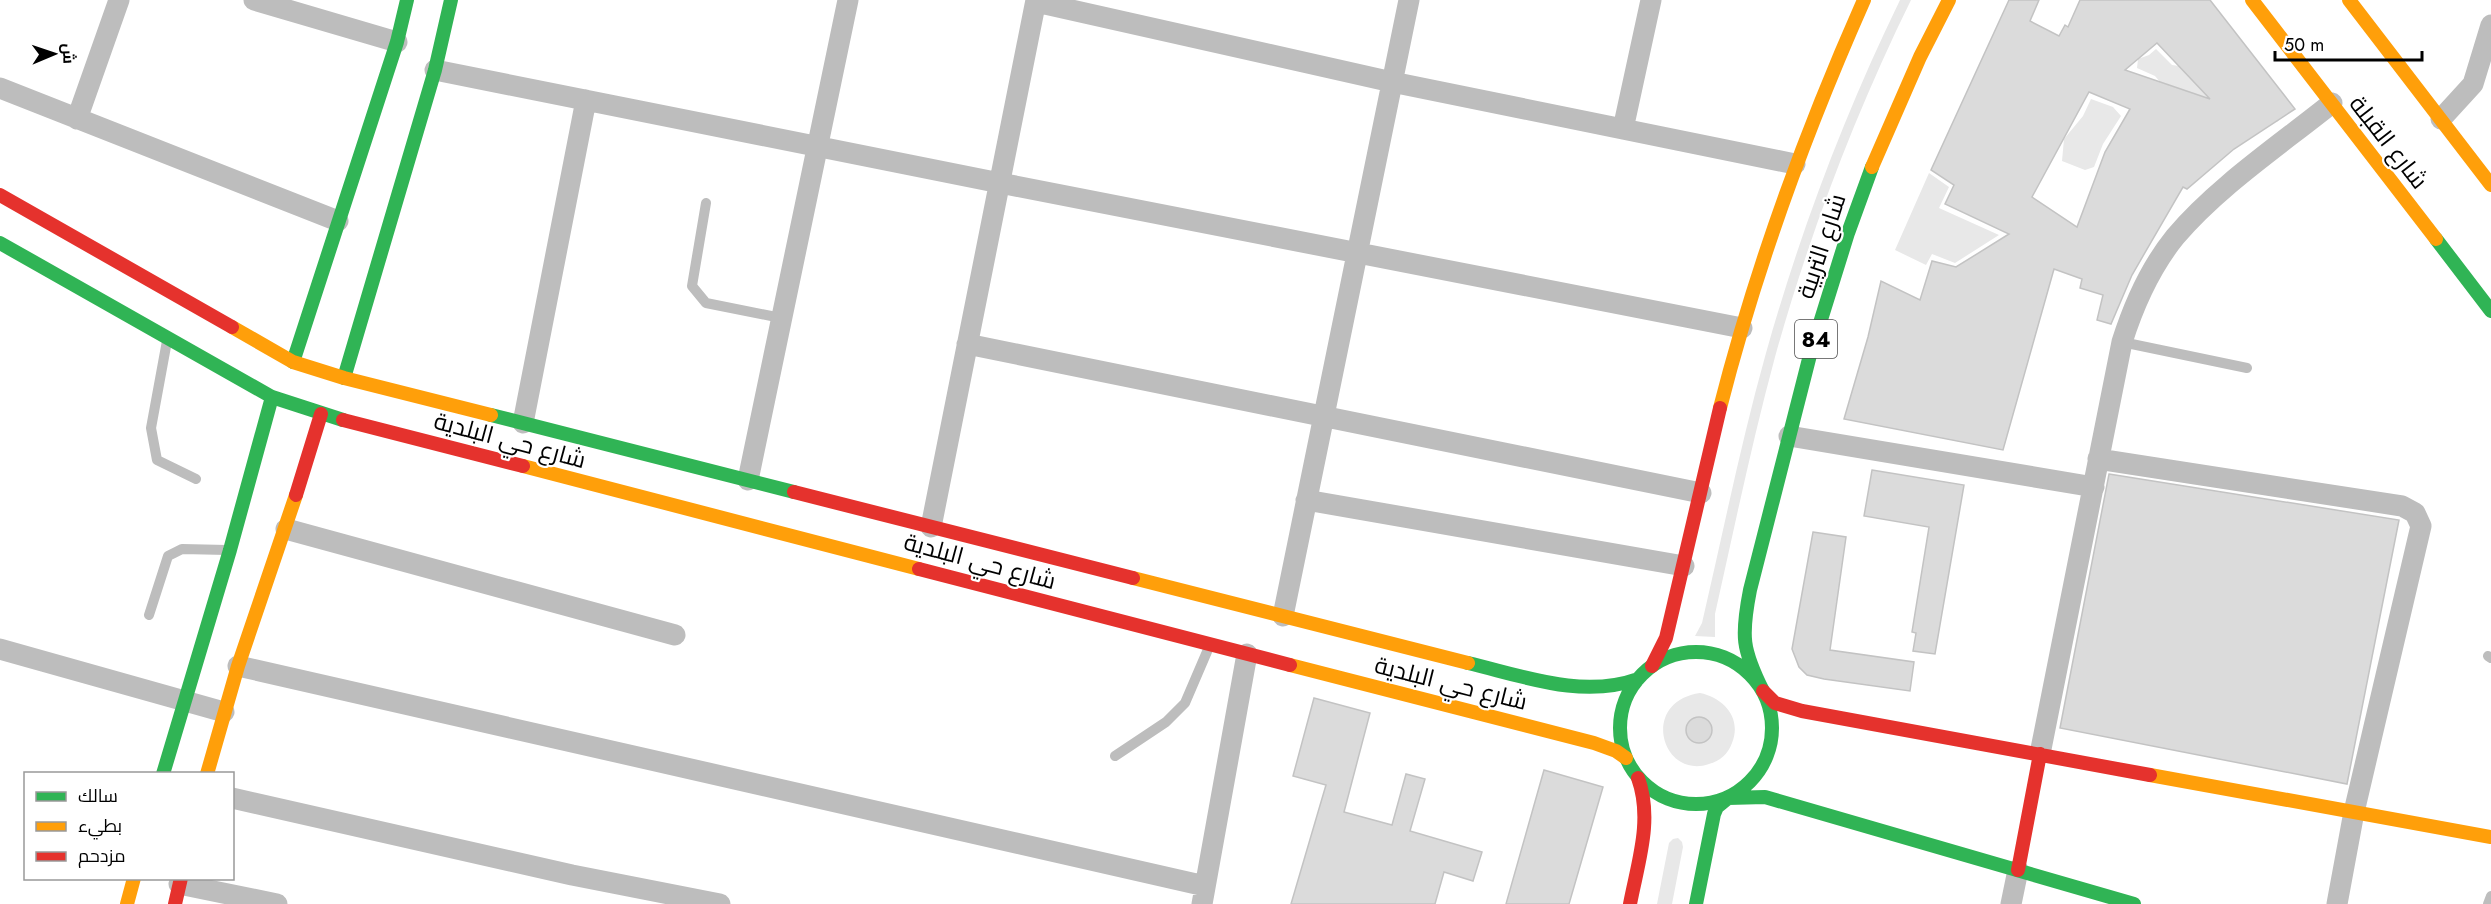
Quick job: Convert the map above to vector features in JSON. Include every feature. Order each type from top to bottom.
[{"type":"main road","points":[[0,195],[293,362],[397,42],[407,0]]},
{"type":"main road","points":[[344,378],[435,70],[451,0]]},
{"type":"main road","name":"شارع التربية","points":[[1652,666],[1666,638],[1742,328],[1766,246],[1795,164],[1864,0]]},
{"type":"main road","name":"شارع التربية","points":[[1763,691],[1748,661],[1743,628],[1789,436],[1819,327],[1862,192],[1894,110],[1949,0]]},
{"type":"main road","name":"شارع القبلة","points":[[2252,0],[2491,310]]},
{"type":"main road","points":[[2349,0],[2491,185]]},
{"type":"main road","points":[[56,275],[72,259],[72,236]]},
{"type":"main road","points":[[0,243],[272,397],[230,550],[183,700],[164,772]]},
{"type":"main road","points":[[89,293],[90,271],[99,260],[108,256]]},
{"type":"main road","name":"شارع حي البلدية","points":[[293,362],[344,378],[1559,685],[1619,686],[1638,679]]},
{"type":"main road","name":"شارع حي البلدية","points":[[272,397],[321,414],[1594,743],[1616,751],[1626,758]]},
{"type":"main road","points":[[208,772],[238,666],[286,530],[321,414]]},
{"type":"main road","name":"84","points":[[1692,652],[1713,653],[1733,661],[1750,674],[1763,691],[1771,714],[1772,740],[1764,764],[1749,784],[1728,798],[1704,805],[1679,803],[1657,794],[1638,778],[1626,758],[1621,742],[1622,710],[1627,695],[1638,679],[1652,666],[1671,656],[1692,652]]},
{"type":"main road","points":[[1506,721],[1515,715],[1523,701],[1522,685],[1517,675]]},
{"type":"main road","points":[[1763,691],[1775,703],[1792,709],[2491,837]]},
{"type":"main road","points":[[2018,870],[2040,754]]},
{"type":"main road","points":[[1630,904],[1644,829],[1644,794],[1638,778]]},
{"type":"main road","points":[[1696,904],[1708,836],[1717,807],[1728,798],[1742,796],[1765,797],[2134,904]]},
{"type":"main road","points":[[127,904],[134,880]]},
{"type":"street","points":[[77,119],[119,0]]},
{"type":"street","points":[[255,0],[397,42]]},
{"type":"street","points":[[748,480],[848,0]]},
{"type":"street","points":[[1283,616],[1409,0]]},
{"type":"street","points":[[1623,129],[1651,0]]},
{"type":"street","points":[[931,527],[1036,1],[1392,82],[1795,164]]},
{"type":"street","points":[[2441,119],[2473,84],[2491,25]]},
{"type":"street","points":[[435,70],[1742,328]]},
{"type":"street","points":[[0,88],[338,221]]},
{"type":"street","points":[[523,423],[586,100]]},
{"type":"street","points":[[2040,754],[2122,342],[2141,291],[2175,238],[2218,195],[2332,103]]},
{"type":"street","points":[[967,344],[1701,493]]},
{"type":"street","points":[[1789,436],[2094,487]]},
{"type":"street","points":[[2098,459],[2402,506],[2415,513],[2421,526],[2354,812],[2337,904]]},
{"type":"street","points":[[1306,500],[1684,566]]},
{"type":"street","points":[[286,530],[675,635]]},
{"type":"street","points":[[0,650],[224,711]]},
{"type":"street","points":[[238,666],[1203,895],[1247,654]]},
{"type":"street","points":[[234,798],[572,875],[720,904]]},
{"type":"street","points":[[2011,904],[2018,870]]},
{"type":"street","points":[[178,889],[277,904]]},
{"type":"lane","points":[[706,203],[692,286],[706,303],[781,318]]},
{"type":"lane","points":[[168,338],[151,428],[157,460],[196,478]]},
{"type":"lane","points":[[2122,342],[2247,368]]},
{"type":"lane","points":[[150,615],[168,556],[182,549],[230,550]]},
{"type":"lane","points":[[1115,756],[1166,722],[1185,703],[1210,644]]},
{"type":"lane","points":[[2488,904],[2491,896]]},
{"type":"shaded area","points":[[1900,0],[1911,0],[1852,131],[1818,220],[1788,311],[1751,453],[1715,614],[1715,637],[1695,636],[1702,623],[1740,454],[1779,308],[1842,129]]},
{"type":"shaded area","points":[[2156,49],[2172,65],[2179,66],[2247,104],[2281,118],[2277,122],[2160,82],[2155,76],[2137,68],[2138,59],[2149,55]]},
{"type":"shaded area","points":[[2091,99],[2113,107],[2121,116],[2103,144],[2094,167],[2085,170],[2062,161],[2064,139],[2083,116]]},
{"type":"shaded area","points":[[1929,173],[1949,187],[1939,208],[1999,235],[1955,263],[1932,254],[1926,265],[1895,250]]},
{"type":"shaded area","points":[[1700,693],[1717,699],[1729,710],[1735,725],[1732,743],[1726,754],[1717,761],[1693,766],[1679,761],[1669,751],[1664,738],[1664,724],[1669,710],[1681,699]],"holes":[[[1696,717],[1710,724],[1711,734],[1704,742],[1693,742],[1686,734],[1688,723]]]},
{"type":"shaded area","points":[[1678,838],[1683,847],[1672,904],[1657,904],[1669,843]]},
{"type":"building","points":[[2009,0],[2039,0],[2030,21],[2059,36],[2065,25],[2068,27],[2080,0],[2210,0],[2295,109],[2234,149],[2187,189],[2183,187],[2132,275],[2111,324],[2097,320],[2103,295],[2080,288],[2082,279],[2054,269],[2003,450],[1844,419],[1868,337],[1881,281],[1920,300],[1932,261],[1956,267],[2009,234],[1945,204],[1954,185],[1931,170]],"holes":[[[2157,43],[2210,99],[2125,70]],[[2089,92],[2130,109],[2105,152],[2077,227],[2032,197]]]},
{"type":"building","points":[[1872,470],[1964,485],[1935,654],[1913,651],[1916,633],[1912,632],[1929,527],[1864,516]]},
{"type":"building","points":[[2109,474],[2399,520],[2347,784],[2060,728]]},
{"type":"building","points":[[1813,532],[1846,537],[1830,650],[1914,662],[1910,691],[1824,679],[1807,675],[1799,667],[1792,649]]},
{"type":"building","points":[[1314,698],[1370,713],[1344,812],[1392,825],[1406,774],[1425,779],[1410,831],[1482,852],[1473,881],[1444,872],[1435,904],[1291,904],[1326,785],[1293,776]]},
{"type":"building","points":[[1699,717],[1708,721],[1712,730],[1708,739],[1699,743],[1690,739],[1686,730],[1690,721]]},
{"type":"building","points":[[1544,770],[1603,787],[1569,904],[1506,904]]},
{"type":"traffic: fast","points":[[293,362],[397,42],[407,0]]},
{"type":"traffic: fast","points":[[344,378],[435,70],[451,0]]},
{"type":"traffic: fast","points":[[1763,691],[1751,664],[1745,642],[1745,619],[1750,590],[1810,355],[1848,233],[1872,167]]},
{"type":"traffic: fast","points":[[2436,239],[2491,311]]},
{"type":"traffic: fast","points":[[0,243],[272,397],[343,420]]},
{"type":"traffic: fast","points":[[164,772],[230,550],[272,397]]},
{"type":"traffic: fast","points":[[491,415],[794,492]]},
{"type":"traffic: fast","points":[[1696,652],[1711,653],[1725,658],[1750,674],[1766,699],[1771,713],[1772,728],[1771,743],[1766,757],[1750,782],[1725,798],[1711,803],[1696,804],[1681,803],[1667,798],[1642,782],[1626,757],[1621,743],[1620,728],[1621,713],[1626,699],[1642,674],[1667,658],[1681,653],[1696,652]]},
{"type":"traffic: fast","points":[[1468,663],[1531,679],[1574,686],[1617,685],[1638,679]]},
{"type":"traffic: fast","points":[[1728,798],[1765,797],[2134,904]]},
{"type":"traffic: fast","points":[[1696,904],[1714,814],[1717,807],[1728,798]]},
{"type":"traffic: slow","points":[[1720,408],[1749,303],[1783,201],[1864,0]]},
{"type":"traffic: slow","points":[[1872,167],[1920,57],[1949,0]]},
{"type":"traffic: slow","points":[[2252,0],[2436,239]]},
{"type":"traffic: slow","points":[[2349,0],[2491,185]]},
{"type":"traffic: slow","points":[[232,327],[293,362],[344,378],[491,415]]},
{"type":"traffic: slow","points":[[523,466],[919,569]]},
{"type":"traffic: slow","points":[[208,772],[238,666],[296,495]]},
{"type":"traffic: slow","points":[[1133,578],[1468,663]]},
{"type":"traffic: slow","points":[[1290,665],[1594,743],[1616,751],[1626,758]]},
{"type":"traffic: slow","points":[[2150,775],[2491,837]]},
{"type":"traffic: slow","points":[[127,904],[133,880]]},
{"type":"traffic: jam","points":[[0,195],[232,327]]},
{"type":"traffic: jam","points":[[1652,666],[1666,638],[1720,408]]},
{"type":"traffic: jam","points":[[296,495],[321,414]]},
{"type":"traffic: jam","points":[[343,420],[523,466]]},
{"type":"traffic: jam","points":[[794,492],[1133,578]]},
{"type":"traffic: jam","points":[[919,569],[1290,665]]},
{"type":"traffic: jam","points":[[1763,691],[1775,703],[1802,711],[2150,775]]},
{"type":"traffic: jam","points":[[2018,870],[2040,754]]},
{"type":"traffic: jam","points":[[1630,904],[1643,841],[1644,810],[1638,778]]},
{"type":"traffic: jam","points":[[175,904],[181,880]]}]
